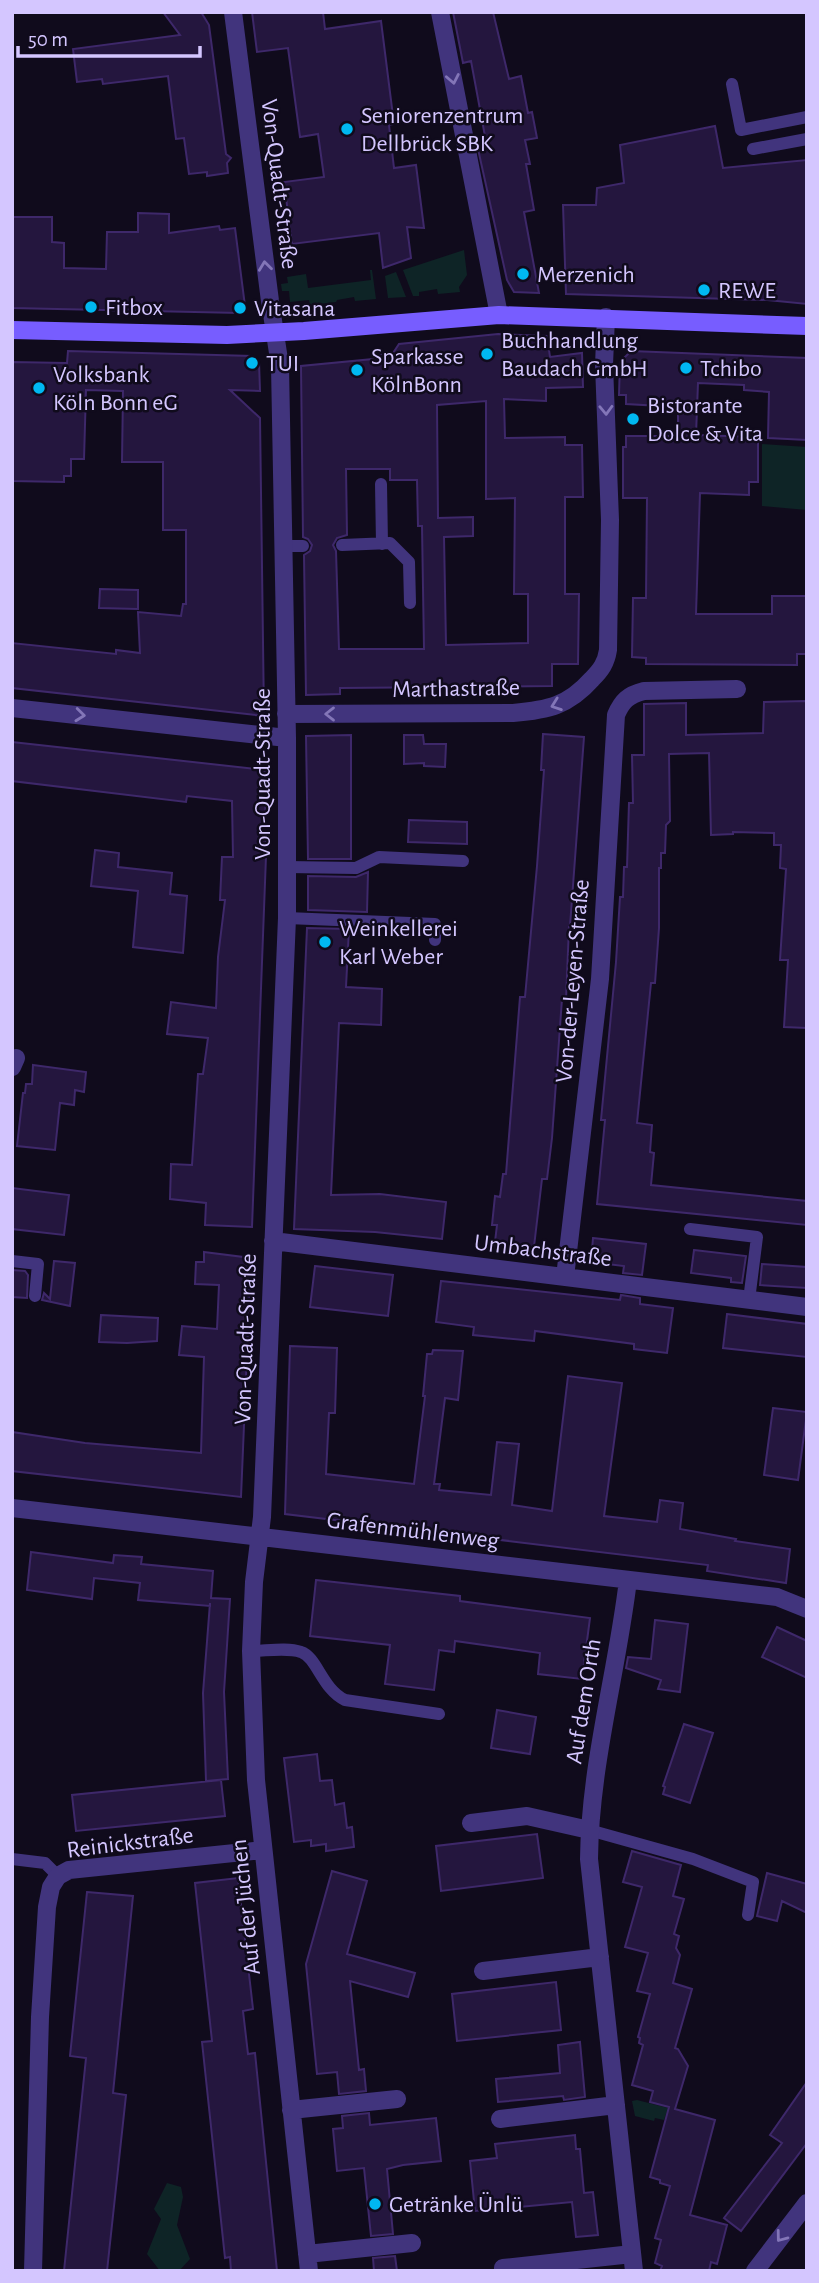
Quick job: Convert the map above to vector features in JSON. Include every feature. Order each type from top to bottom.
[{"type":"street","name":"Von-Quadt-Straße","points":[[233,12],[280,366],[284,546],[287,918],[259,1537]]},
{"type":"street","points":[[440,12],[499,315]]},
{"type":"street","points":[[12,330],[228,335],[499,315],[807,326]]},
{"type":"street","name":"Marthastraße","points":[[286,714],[537,711],[558,706],[571,699],[592,680],[606,661],[608,650],[610,520],[604,365],[606,317]]},
{"type":"street","name":"Von-der-Leyen-Straße","points":[[565,1277],[600,979],[616,715],[621,703],[632,694],[644,691],[737,689]]},
{"type":"street","points":[[12,708],[287,738]]},
{"type":"street","name":"Umbachstraße","points":[[273,1241],[807,1307]]},
{"type":"street","name":"Grafenmühlenweg","points":[[12,1508],[805,1602]]},
{"type":"street","name":"Auf der Jüchen","points":[[259,1537],[251,1651],[256,1780],[308,2262]]},
{"type":"street","name":"Auf dem Orth","points":[[503,2268],[633,2262],[589,1859],[589,1830],[603,1723],[628,1580]]},
{"type":"street","points":[[471,1823],[527,1816],[589,1830]]},
{"type":"street","name":"Reinickstraße","points":[[54,1882],[69,1870],[263,1850]]},
{"type":"street","points":[[33,2271],[40,2017],[47,1907],[54,1882]]},
{"type":"street","points":[[483,1971],[600,1958]]},
{"type":"street","points":[[291,2110],[397,2099]]},
{"type":"street","points":[[500,2119],[616,2105]]},
{"type":"street","points":[[755,2271],[807,2203]]},
{"type":"street","points":[[308,2262],[412,2243]]},
{"type":"lane","points":[[732,84],[741,130],[807,117]]},
{"type":"lane","points":[[753,149],[807,139]]},
{"type":"lane","points":[[381,484],[382,544]]},
{"type":"lane","points":[[342,545],[390,543],[409,562],[410,603]]},
{"type":"lane","points":[[284,546],[303,546]]},
{"type":"lane","points":[[287,867],[356,868],[379,857],[463,861]]},
{"type":"lane","points":[[287,918],[435,924],[435,940]]},
{"type":"lane","points":[[690,1229],[757,1237],[749,1300]]},
{"type":"lane","points":[[12,1261],[38,1264],[35,1296]]},
{"type":"lane","points":[[251,1651],[299,1651],[308,1656],[334,1695],[345,1700],[439,1714]]},
{"type":"lane","points":[[589,1830],[693,1859],[753,1882],[748,1915]]},
{"type":"lane","points":[[12,1859],[45,1863],[54,1882]]},
{"type":"green space","points":[[464,250],[467,275],[459,287],[460,292],[438,294],[437,289],[419,292],[419,296],[413,296],[403,270]]},
{"type":"green space","points":[[370,270],[376,299],[355,301],[354,297],[310,305],[309,300],[290,302],[289,291],[282,291],[281,284],[288,283],[287,277],[306,274],[308,288],[371,280]]},
{"type":"green space","points":[[396,272],[406,297],[388,298],[385,276]]},
{"type":"green space","points":[[762,444],[807,447],[807,510],[762,506]]},
{"type":"green space","points":[[632,2101],[668,2108],[664,2120],[655,2118],[654,2121],[635,2116]]},
{"type":"green space","points":[[167,2183],[181,2187],[183,2197],[177,2225],[190,2259],[179,2271],[160,2271],[147,2254],[161,2219],[154,2209]]},
{"type":"building","points":[[163,12],[201,12],[209,25],[226,154],[231,158],[227,163],[228,173],[207,176],[207,172],[189,174],[184,138],[176,139],[168,76],[103,84],[102,79],[77,82],[73,49],[180,35]]},
{"type":"building","name":"Seniorenzentrum Dellbrück SBK","points":[[252,12],[323,12],[325,29],[381,21],[394,124],[389,125],[394,168],[416,165],[424,228],[407,227],[411,258],[383,268],[379,233],[292,244],[284,182],[324,177],[318,134],[300,137],[288,48],[257,52]]},
{"type":"building","points":[[453,12],[493,12],[509,79],[521,76],[528,113],[532,112],[537,138],[525,140],[534,210],[524,212],[539,293],[514,292],[507,280],[478,149],[487,147],[471,61],[463,63]]},
{"type":"building","points":[[715,126],[723,168],[807,160],[807,304],[767,300],[566,294],[563,205],[596,205],[597,188],[624,183],[620,145]]},
{"type":"building","points":[[138,213],[169,214],[169,233],[219,226],[220,230],[235,228],[245,306],[240,313],[12,308],[12,217],[52,217],[52,242],[64,243],[64,268],[106,269],[107,232],[138,232]]},
{"type":"building","points":[[498,334],[547,336],[550,357],[582,353],[583,387],[546,388],[546,401],[504,399],[505,438],[565,437],[565,445],[582,445],[583,497],[565,497],[565,594],[579,594],[578,664],[552,664],[552,686],[340,688],[340,694],[306,695],[304,555],[310,551],[312,545],[303,537],[301,366],[373,359],[376,355],[393,353],[399,344]],"holes":[[[486,401],[486,499],[515,498],[514,594],[528,594],[528,643],[446,645],[444,537],[473,536],[473,517],[438,518],[437,405]],[[346,469],[390,469],[390,480],[417,480],[418,526],[422,526],[424,649],[339,649],[336,551],[333,545],[337,538],[347,535]]]},
{"type":"building","points":[[68,351],[253,356],[259,362],[260,391],[230,390],[260,418],[264,716],[12,688],[12,643],[116,654],[116,650],[140,653],[138,612],[181,616],[183,604],[186,604],[186,530],[163,530],[163,462],[122,462],[123,391],[86,390],[84,459],[71,459],[71,476],[64,476],[64,482],[12,481],[12,362],[67,363]]},
{"type":"building","points":[[631,351],[807,358],[807,440],[768,438],[769,392],[744,390],[744,385],[698,383],[696,435],[758,437],[758,482],[749,482],[749,495],[700,493],[696,614],[772,614],[772,596],[807,596],[807,654],[797,654],[797,665],[646,664],[646,658],[632,657],[633,598],[646,598],[647,498],[623,498],[623,447],[626,447],[626,436],[678,436],[678,407],[626,404],[626,395],[619,395],[620,362]]},
{"type":"building","points":[[100,589],[138,590],[138,609],[99,608]]},
{"type":"building","points":[[806,701],[807,1028],[784,1027],[788,960],[780,960],[786,869],[780,868],[781,845],[774,845],[774,833],[733,832],[711,835],[709,753],[669,754],[670,821],[666,825],[665,853],[661,853],[659,868],[655,983],[651,983],[637,1123],[652,1125],[650,1152],[654,1153],[651,1185],[807,1201],[807,1225],[597,1204],[605,1120],[601,1120],[620,897],[623,897],[624,867],[627,867],[629,803],[633,803],[632,755],[644,755],[644,704],[686,703],[686,735],[763,733],[764,702]]},
{"type":"building","points":[[543,734],[584,737],[566,1000],[562,999],[547,1179],[542,1179],[533,1255],[494,1250],[497,1225],[492,1225],[495,1196],[500,1197],[503,1174],[506,1174],[520,997],[525,997],[544,770],[541,770]]},
{"type":"building","points":[[351,735],[351,859],[308,859],[306,736]]},
{"type":"building","points":[[404,735],[423,735],[424,744],[446,744],[445,767],[424,766],[424,763],[404,764]]},
{"type":"building","points":[[12,742],[265,770],[266,856],[252,1227],[205,1225],[206,1203],[170,1199],[171,1164],[192,1165],[198,1074],[203,1074],[208,1038],[167,1034],[171,1002],[216,1008],[218,957],[225,900],[220,900],[222,857],[233,857],[232,801],[187,796],[186,802],[12,781]]},
{"type":"building","points":[[409,820],[467,822],[467,844],[408,842]]},
{"type":"building","points":[[95,850],[119,853],[118,867],[172,873],[170,894],[187,896],[183,953],[133,947],[138,891],[91,886]]},
{"type":"building","points":[[368,872],[367,912],[308,910],[308,876],[356,877]]},
{"type":"building","points":[[307,928],[349,929],[346,987],[382,989],[381,1025],[339,1023],[331,1195],[380,1194],[446,1202],[442,1239],[375,1232],[294,1229]]},
{"type":"building","points":[[33,1065],[86,1072],[84,1092],[75,1090],[74,1105],[60,1103],[55,1150],[17,1146],[23,1093],[26,1084],[32,1084]]},
{"type":"building","points":[[12,1188],[69,1195],[64,1235],[12,1229]]},
{"type":"building","points":[[593,1238],[646,1244],[642,1275],[623,1273],[624,1266],[591,1262]]},
{"type":"building","points":[[694,1250],[746,1256],[742,1283],[731,1282],[731,1278],[691,1273]]},
{"type":"building","points":[[204,1252],[251,1258],[241,1497],[12,1471],[12,1432],[85,1443],[201,1453],[204,1357],[179,1355],[182,1326],[217,1329],[219,1285],[195,1284],[196,1262],[204,1262]]},
{"type":"building","points":[[54,1261],[75,1263],[70,1306],[42,1300],[44,1293],[50,1299]]},
{"type":"building","points":[[762,1264],[807,1267],[807,1288],[760,1285]]},
{"type":"building","points":[[315,1266],[393,1275],[388,1316],[310,1307]]},
{"type":"building","points":[[12,1270],[25,1271],[28,1275],[27,1298],[12,1297]]},
{"type":"building","points":[[441,1281],[620,1300],[621,1295],[640,1298],[640,1304],[673,1308],[667,1353],[634,1349],[634,1344],[535,1331],[534,1341],[473,1335],[474,1327],[436,1322]]},
{"type":"building","points":[[727,1314],[807,1324],[807,1357],[723,1348]]},
{"type":"building","points":[[101,1315],[158,1318],[157,1341],[99,1342]]},
{"type":"building","points":[[290,1346],[337,1348],[335,1413],[329,1413],[326,1474],[414,1484],[425,1396],[427,1354],[432,1354],[433,1350],[463,1351],[458,1400],[445,1398],[434,1484],[440,1484],[439,1490],[491,1495],[497,1442],[519,1444],[512,1505],[552,1511],[568,1376],[622,1383],[604,1516],[657,1522],[660,1500],[683,1503],[680,1529],[790,1549],[786,1583],[707,1571],[708,1565],[285,1514]]},
{"type":"building","points":[[773,1408],[807,1412],[798,1480],[764,1475]]},
{"type":"building","points":[[31,1552],[113,1563],[114,1555],[142,1557],[141,1564],[213,1571],[211,1598],[230,1599],[224,1692],[228,1779],[206,1781],[203,1693],[210,1606],[138,1600],[140,1583],[94,1578],[92,1599],[27,1590]]},
{"type":"building","points":[[316,1580],[460,1596],[460,1601],[590,1618],[582,1679],[538,1674],[540,1653],[455,1641],[454,1652],[439,1650],[434,1690],[385,1684],[390,1645],[310,1636]]},
{"type":"building","points":[[655,1620],[688,1624],[680,1692],[658,1689],[661,1680],[626,1668],[628,1657],[651,1659]]},
{"type":"building","points":[[777,1627],[807,1641],[807,1678],[762,1657]]},
{"type":"building","points":[[497,1710],[536,1717],[530,1754],[491,1748]]},
{"type":"building","points":[[684,1724],[713,1733],[690,1803],[663,1794],[663,1786]]},
{"type":"building","points":[[317,1754],[320,1781],[332,1780],[335,1805],[344,1803],[347,1828],[352,1827],[354,1847],[326,1851],[326,1844],[311,1846],[311,1840],[294,1842],[284,1758]]},
{"type":"building","points":[[221,1780],[225,1816],[76,1831],[72,1795]]},
{"type":"building","points":[[537,1834],[543,1878],[441,1891],[436,1846]]},
{"type":"building","points":[[632,1851],[681,1865],[673,1896],[684,1899],[674,1934],[679,1936],[676,1948],[680,1955],[673,1983],[692,1989],[675,2048],[688,2066],[675,2109],[715,2120],[690,2215],[727,2225],[717,2264],[711,2262],[709,2271],[660,2271],[662,2266],[655,2263],[661,2240],[655,2238],[670,2186],[650,2177],[669,2107],[650,2102],[653,2091],[632,2085],[643,2045],[639,2043],[638,2037],[650,1994],[637,1991],[648,1953],[625,1947],[642,1887],[623,1882]]},
{"type":"building","points":[[332,1871],[367,1881],[347,1954],[415,1973],[408,1997],[350,1981],[359,2070],[364,2069],[366,2091],[339,2094],[337,2072],[317,2074],[306,1964]]},
{"type":"building","points":[[767,1873],[807,1884],[807,1913],[782,1901],[777,1921],[757,1916]]},
{"type":"building","points":[[238,1878],[253,2009],[243,2011],[248,2054],[255,2053],[277,2271],[231,2271],[230,2257],[225,2258],[202,2042],[212,2041],[195,1883]]},
{"type":"building","points":[[87,1892],[133,1896],[113,2093],[126,2095],[107,2271],[64,2271],[86,2058],[70,2056]]},
{"type":"building","points":[[556,1982],[561,2030],[457,2041],[452,1994]]},
{"type":"building","points":[[580,2042],[585,2097],[564,2100],[563,2096],[498,2102],[496,2079],[560,2073],[558,2045]]},
{"type":"building","points":[[807,2082],[807,2143],[741,2231],[724,2218],[782,2143],[770,2135]]},
{"type":"building","points":[[369,2113],[370,2125],[436,2118],[441,2161],[387,2169],[393,2234],[371,2236],[364,2168],[337,2171],[333,2129],[343,2128],[342,2116]]},
{"type":"building","points":[[575,2135],[576,2149],[580,2149],[584,2193],[593,2192],[598,2235],[576,2237],[572,2202],[475,2211],[470,2161],[497,2158],[495,2144]]},
{"type":"building","points":[[395,2256],[397,2271],[374,2271],[373,2258]]},
{"type":"place","name":"Seniorenzentrum Dellbrück SBK","points":[[347,129]]},
{"type":"place","name":"Merzenich","points":[[523,274]]},
{"type":"place","name":"REWE","points":[[704,290]]},
{"type":"place","name":"Fitbox","points":[[91,307]]},
{"type":"place","name":"Vitasana","points":[[240,308]]},
{"type":"place","name":"Buchhandlung Baudach GmbH","points":[[487,354]]},
{"type":"place","name":"TUI","points":[[252,363]]},
{"type":"place","name":"Tchibo","points":[[686,368]]},
{"type":"place","name":"Sparkasse KölnBonn","points":[[357,370]]},
{"type":"place","name":"Volksbank Köln Bonn eG","points":[[39,388]]},
{"type":"place","name":"Bistorante Dolce & Vita","points":[[633,419]]},
{"type":"place","name":"Weinkellerei Karl Weber","points":[[325,942]]},
{"type":"place","name":"Getränke Ünlü","points":[[375,2204]]}]
